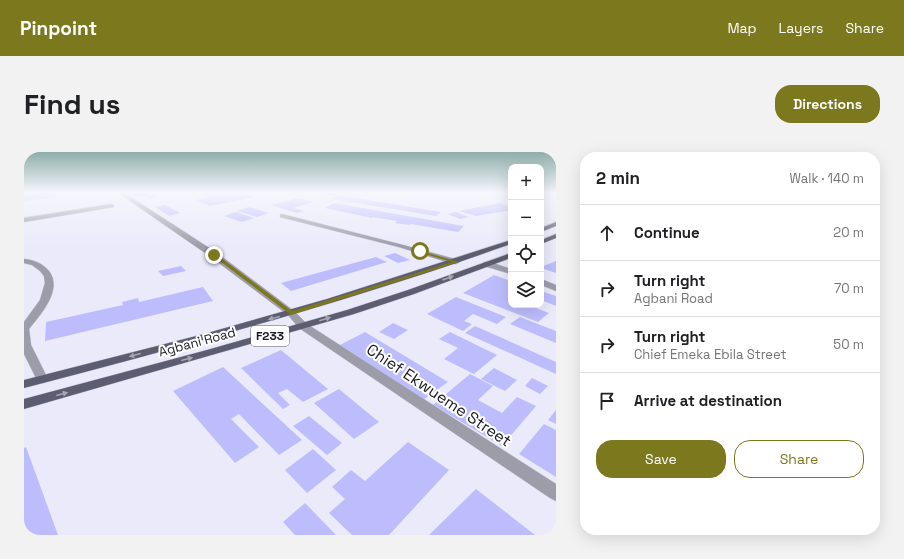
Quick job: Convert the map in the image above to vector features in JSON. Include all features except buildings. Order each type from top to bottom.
[{"type":"main road","points":[[544,229],[556,224]]},
{"type":"main road","points":[[544,241],[556,236]]},
{"type":"main road","name":"Agbani Road","points":[[24,384],[291,313],[456,262],[508,243]]},
{"type":"main road","name":"Agbani Road","points":[[24,404],[304,326],[399,296],[508,256]]},
{"type":"street","points":[[24,220],[88,210]]},
{"type":"street","name":"Chief Ekwueme Street","points":[[146,210],[214,255],[291,313],[304,326],[556,493]]},
{"type":"street","points":[[282,216],[456,262]]},
{"type":"street","points":[[24,261],[35,262],[48,274],[50,288],[38,312],[24,329],[25,345],[42,379]]},
{"type":"street","points":[[487,264],[508,271]]},
{"type":"street","points":[[544,283],[556,288]]},
{"type":"route","points":[[214,255],[291,313],[456,262],[420,251]]}]
